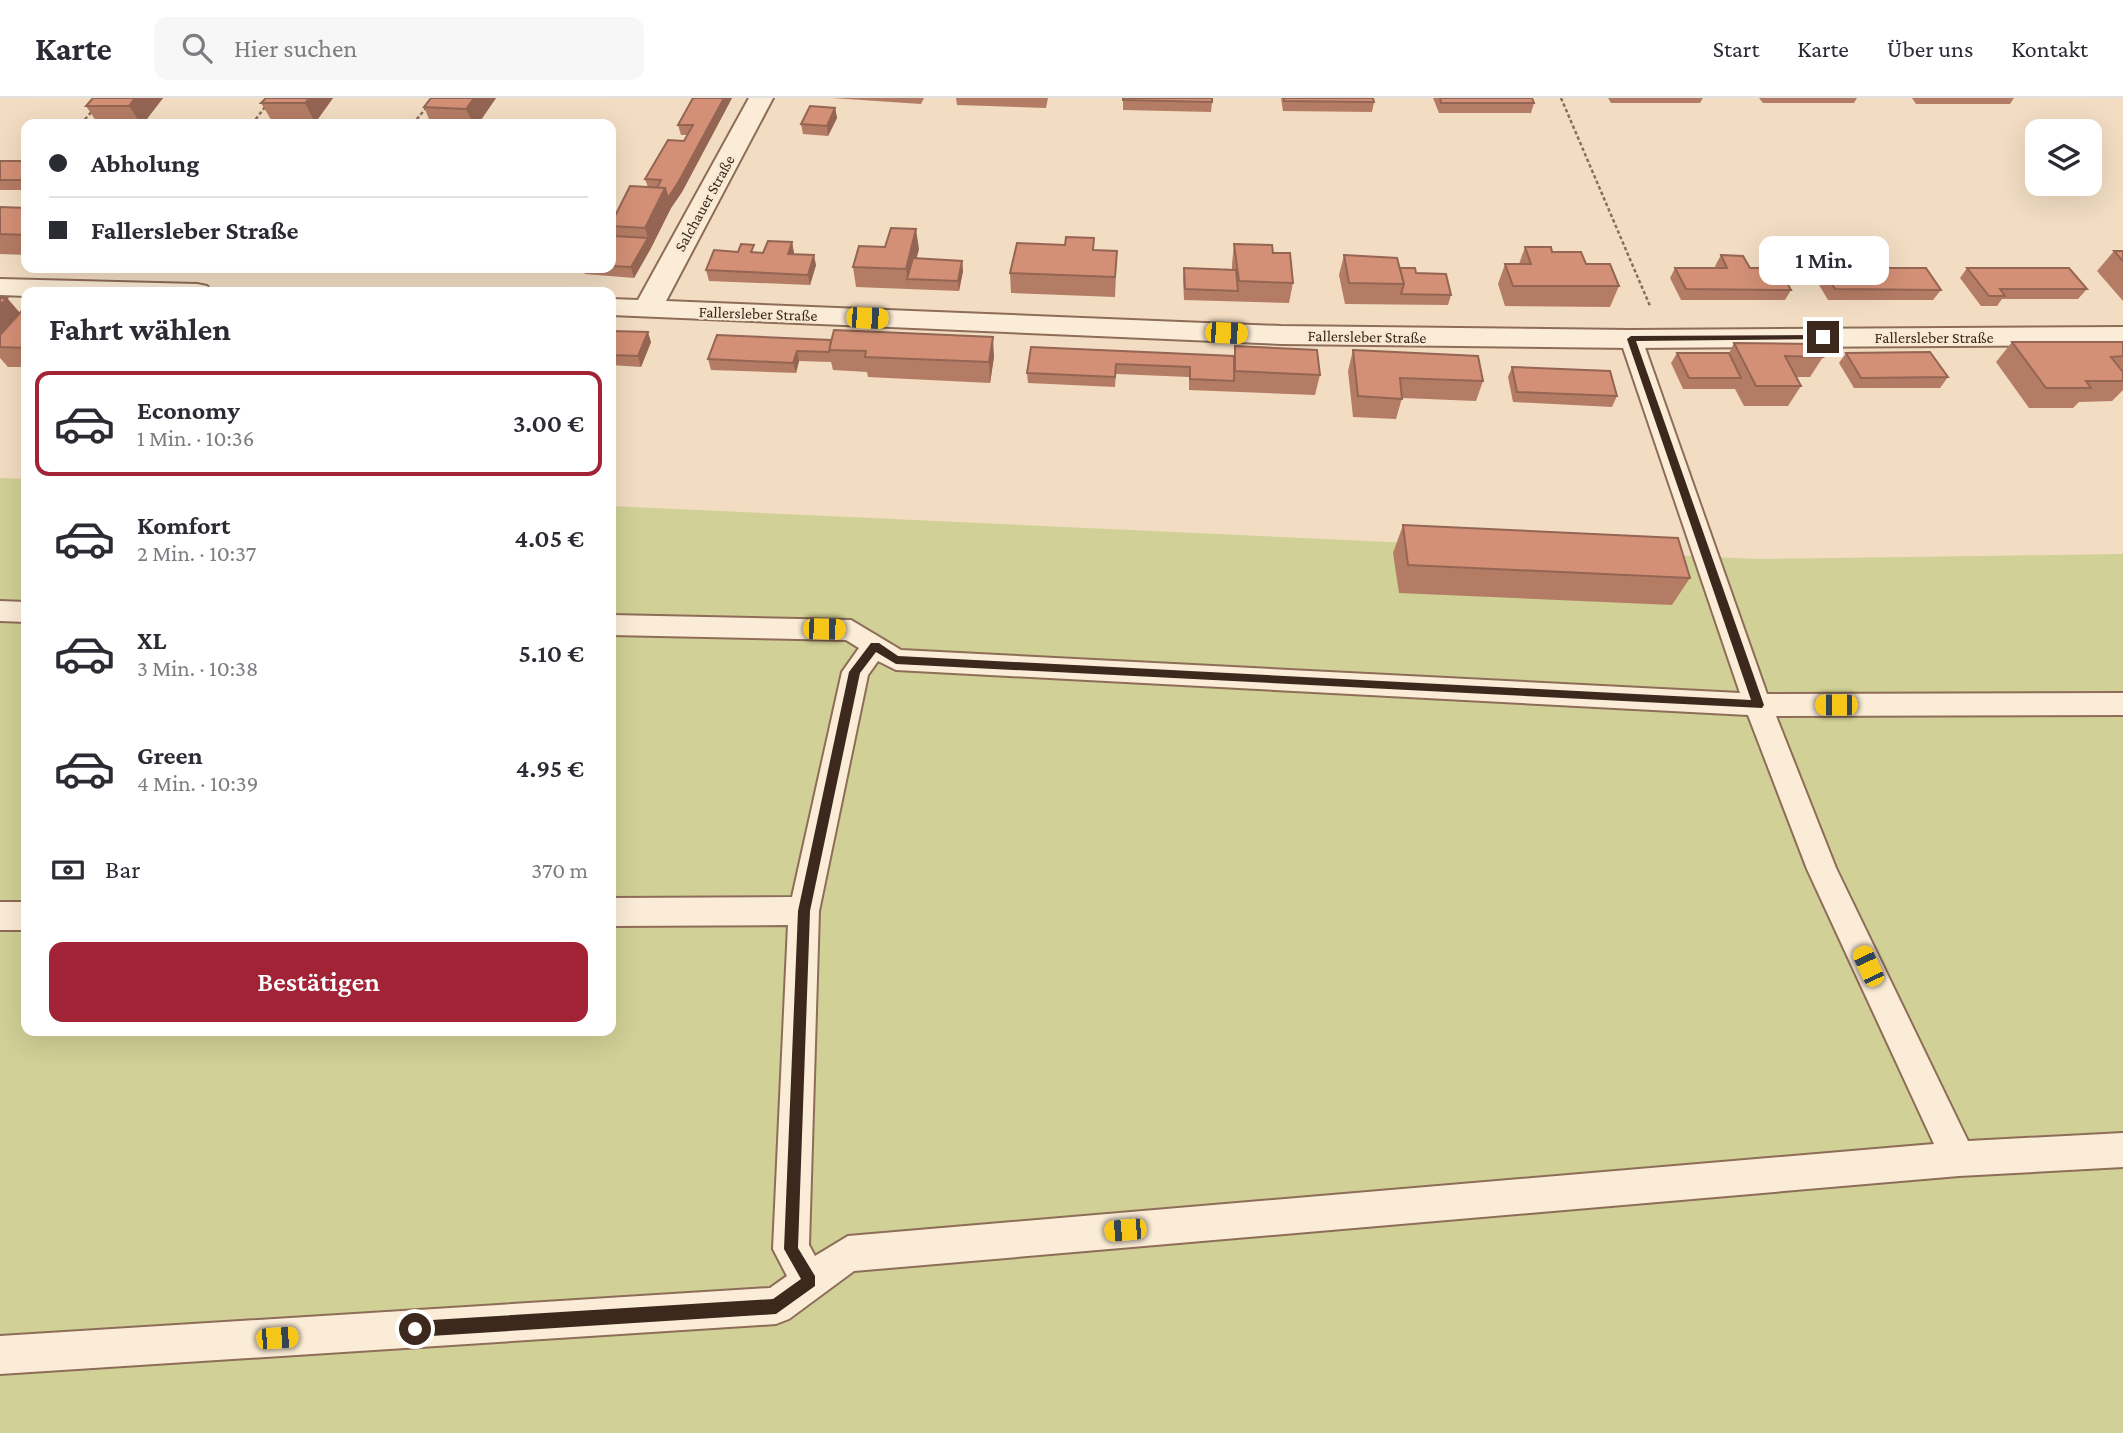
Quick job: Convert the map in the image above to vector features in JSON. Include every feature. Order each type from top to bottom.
[{"type":"street","name":"Salchauer Straße","points":[[647,309],[761,98]]},
{"type":"street","points":[[0,287],[21,288]]},
{"type":"street","name":"Fallersleber Straße","points":[[616,307],[1281,335],[1631,339],[2123,336]]},
{"type":"lane","points":[[1631,339],[1758,705],[1822,869],[1959,1159]]},
{"type":"lane","points":[[0,611],[21,612]]},
{"type":"lane","points":[[616,625],[851,630],[896,660],[1758,705],[2123,704]]},
{"type":"lane","points":[[810,1281],[791,1249],[804,911],[855,672],[875,646]]},
{"type":"lane","points":[[616,912],[804,911]]},
{"type":"lane","points":[[0,916],[21,916]]},
{"type":"lane","points":[[0,1355],[776,1306],[848,1254],[1959,1159],[2123,1150]]},
{"type":"path","points":[[256,119],[272,98]]},
{"type":"path","points":[[417,119],[433,98]]},
{"type":"path","points":[[1561,98],[1664,339]]},
{"type":"path","points":[[85,119],[95,107]]},
{"type":"shaded area","points":[[0,478],[21,479],[21,1036],[616,1036],[616,506],[1756,559],[2123,554],[2123,1433],[0,1433]]},
{"type":"building","points":[[93,98],[135,98],[129,106],[86,106]]},
{"type":"building","points":[[266,98],[309,98],[305,103],[261,103]]},
{"type":"building","points":[[431,98],[474,98],[466,109],[424,107]]},
{"type":"building","points":[[693,98],[724,98],[668,198],[665,188],[657,188],[661,180],[645,179],[668,140],[684,141],[693,125],[678,125]]},
{"type":"building","points":[[1212,98],[1212,102],[1123,100]]},
{"type":"building","points":[[1284,98],[1373,98],[1374,102],[1284,101]]},
{"type":"building","points":[[1440,98],[1532,98],[1534,103],[1441,103]]},
{"type":"building","points":[[810,106],[835,108],[827,126],[801,124]]},
{"type":"building","points":[[0,161],[21,161],[21,180],[0,180]]},
{"type":"building","points":[[630,186],[665,188],[645,228],[616,226],[616,214]]},
{"type":"building","points":[[0,207],[21,208],[21,235],[0,234]]},
{"type":"building","points":[[891,228],[916,229],[906,269],[853,267],[859,246],[885,247]]},
{"type":"building","points":[[616,236],[648,238],[631,267],[616,266]]},
{"type":"building","points":[[1066,237],[1094,238],[1093,250],[1117,251],[1115,277],[1010,273],[1017,243],[1065,245]]},
{"type":"building","points":[[768,241],[792,242],[788,254],[814,255],[808,275],[706,270],[714,250],[738,252],[741,244],[754,245],[751,252],[763,253]]},
{"type":"building","points":[[1234,244],[1272,245],[1273,253],[1290,253],[1293,283],[1239,281]]},
{"type":"building","points":[[1525,247],[1551,247],[1552,252],[1581,252],[1586,264],[1610,264],[1619,286],[1513,286],[1505,264],[1531,264]]},
{"type":"building","points":[[2114,251],[2123,251],[2123,261]]},
{"type":"building","points":[[1344,255],[1397,258],[1404,284],[1349,283]]},
{"type":"building","points":[[1721,255],[1743,256],[1750,268],[1779,268],[1791,290],[1686,289],[1675,268],[1727,268]]},
{"type":"building","points":[[913,258],[962,261],[958,281],[907,279]]},
{"type":"building","points":[[1838,264],[1841,268],[1926,268],[1941,290],[1835,289],[1822,268],[1834,268],[1832,265]]},
{"type":"building","points":[[1184,268],[1236,270],[1238,291],[1185,289]]},
{"type":"building","points":[[1400,268],[1415,268],[1416,273],[1446,274],[1451,295],[1401,294],[1404,284]]},
{"type":"building","points":[[1967,268],[2069,268],[2087,289],[2000,289],[2005,296],[1989,296]]},
{"type":"building","points":[[21,312],[21,348],[0,347],[0,335]]},
{"type":"building","points":[[834,330],[993,337],[989,362],[865,357],[866,351],[829,350]]},
{"type":"building","points":[[616,331],[648,332],[638,356],[616,355]]},
{"type":"building","points":[[717,335],[831,340],[829,352],[797,351],[793,363],[708,359]]},
{"type":"building","points":[[2012,342],[2123,342],[2123,356],[2111,357],[2123,372],[2123,381],[2086,381],[2091,388],[2046,388]]},
{"type":"building","points":[[1734,343],[1816,344],[1823,357],[1785,356],[1801,386],[1756,386]]},
{"type":"building","points":[[1235,346],[1317,350],[1320,375],[1235,371]]},
{"type":"building","points":[[1031,347],[1234,356],[1234,381],[1190,379],[1190,367],[1116,364],[1115,377],[1027,373]]},
{"type":"building","points":[[1353,350],[1478,356],[1483,381],[1400,378],[1402,399],[1358,396]]},
{"type":"building","points":[[1930,352],[1948,377],[1861,378],[1846,353]]},
{"type":"building","points":[[1677,353],[1729,353],[1741,378],[1689,378]]},
{"type":"building","points":[[1512,367],[1610,371],[1617,396],[1517,392]]},
{"type":"building","points":[[1403,525],[1678,538],[1690,578],[1408,565]]},
{"type":"route","points":[[415,1329],[776,1306],[810,1281],[791,1249],[804,911],[855,672],[875,646],[896,660],[1758,705],[1631,339],[1823,337]]}]
